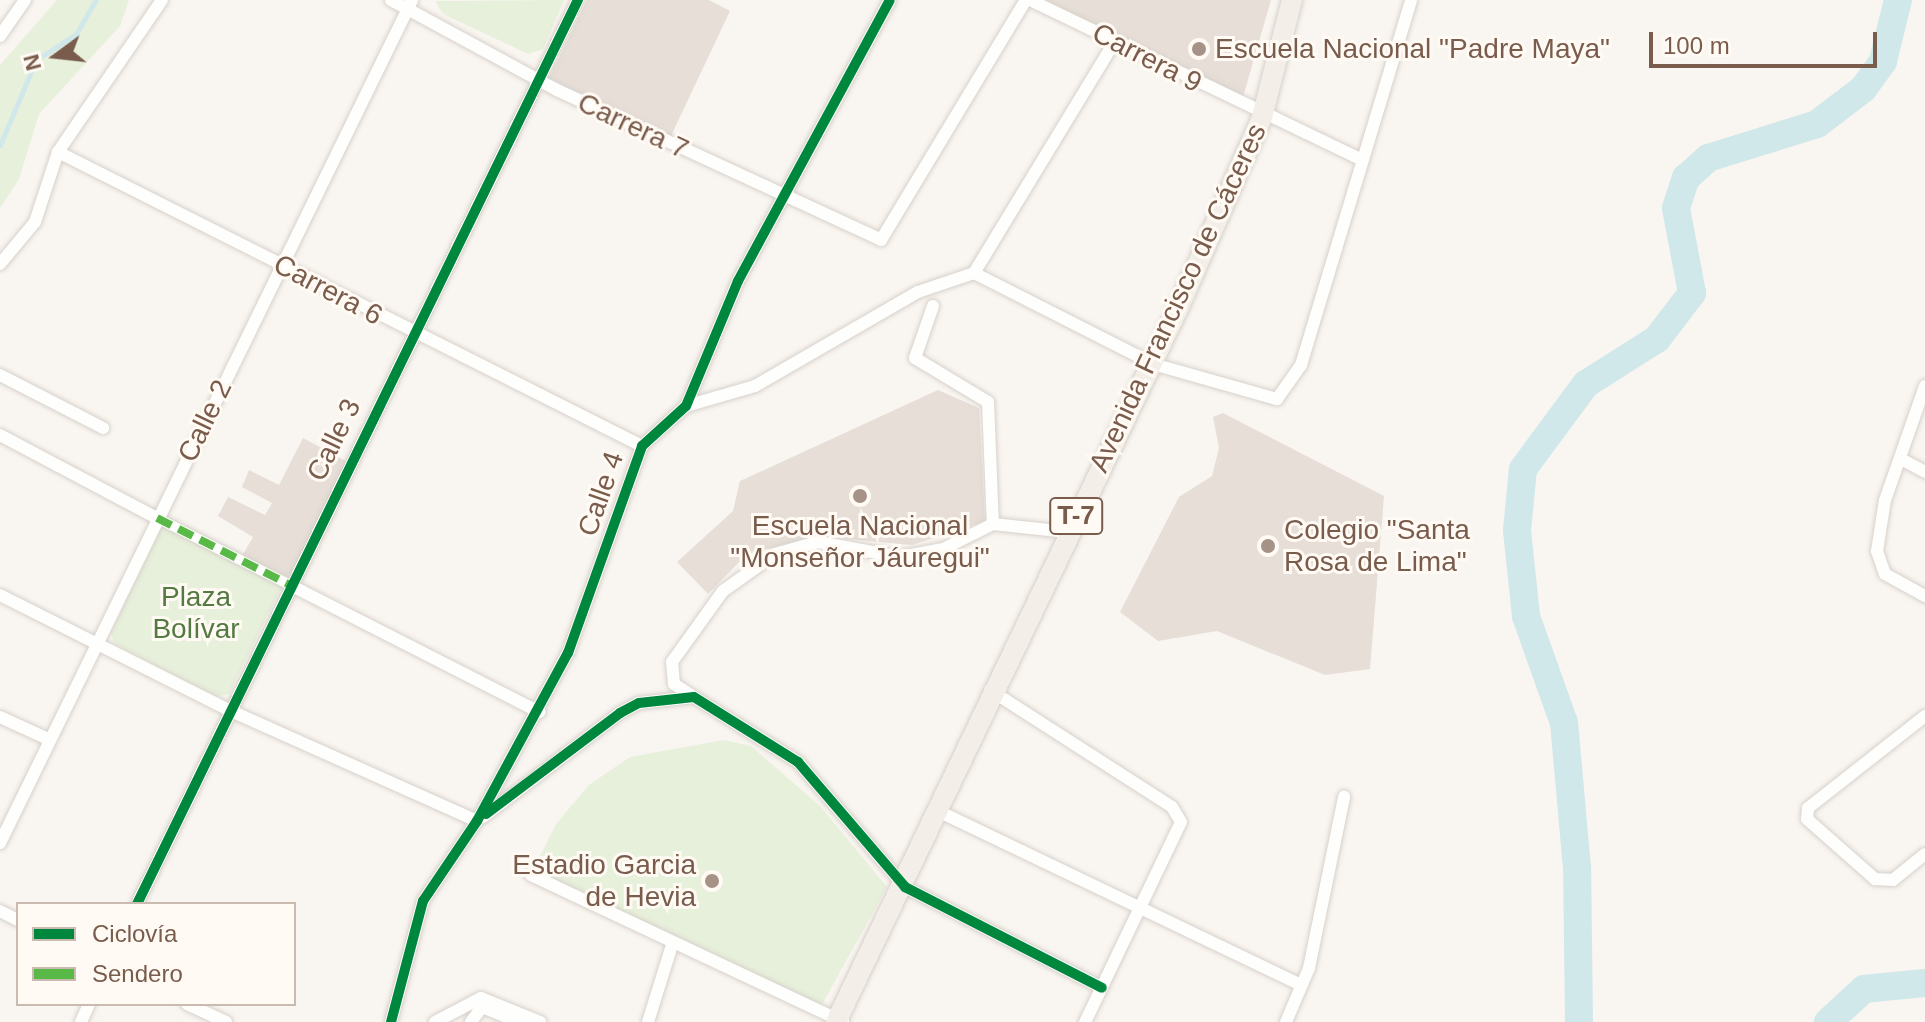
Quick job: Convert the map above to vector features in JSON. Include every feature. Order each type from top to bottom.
[{"type":"main road","name":"Avenida Francisco de Cáceres","points":[[839,1021],[905,887],[990,690],[1153,364],[1262,117],[1292,0]]},
{"type":"street","points":[[0,36],[25,0]]},
{"type":"street","points":[[0,264],[35,222],[58,152],[162,0]]},
{"type":"street","name":"Carrera 7","points":[[391,0],[410,4],[539,81],[881,240],[1028,0]]},
{"type":"street","name":"Calle 3","points":[[138,902],[412,334],[578,0]]},
{"type":"street","name":"Calle 4","points":[[391,1022],[423,901],[477,821],[539,712],[568,653],[642,446],[686,406],[722,311],[786,198],[890,0]]},
{"type":"street","name":"Carrera 9","points":[[1028,0],[1262,117],[1360,159]]},
{"type":"street","points":[[974,273],[1153,364],[1277,399],[1301,365],[1360,159],[1411,0]]},
{"type":"street","name":"Calle 2","points":[[0,843],[48,739],[103,642],[157,518],[410,4]]},
{"type":"street","points":[[686,406],[755,386],[918,292],[974,273],[1115,41]]},
{"type":"street","name":"Carrera 6","points":[[58,152],[412,334],[642,446]]},
{"type":"street","points":[[933,306],[915,358],[988,402],[993,524]]},
{"type":"street","points":[[0,375],[103,428]]},
{"type":"street","points":[[1925,386],[1901,459],[1877,551],[1885,574],[1925,596]]},
{"type":"street","points":[[0,435],[539,712]]},
{"type":"street","points":[[1901,459],[1925,472]]},
{"type":"street","points":[[1068,532],[993,524],[917,554],[818,542],[745,569],[672,662],[674,684],[798,762],[905,887],[1102,988]]},
{"type":"street","points":[[0,595],[103,642],[231,711],[477,821],[620,713],[639,703],[694,697]]},
{"type":"street","points":[[990,690],[1172,807],[1181,822],[1085,1022]]},
{"type":"street","points":[[1925,716],[1808,808],[1807,819],[1875,879],[1893,880],[1925,854]]},
{"type":"street","points":[[0,717],[48,739]]},
{"type":"street","points":[[1286,1022],[1299,984],[1309,968],[1344,797]]},
{"type":"street","points":[[938,811],[1299,984]]},
{"type":"street","points":[[531,875],[672,945],[839,1021]]},
{"type":"street","points":[[648,1022],[672,945]]},
{"type":"street","points":[[435,1022],[481,998],[540,1022]]},
{"type":"street","points":[[191,1006],[226,1022]]},
{"type":"street","points":[[471,1022],[482,1007],[519,1022]]},
{"type":"green space","points":[[57,0],[129,0],[120,26],[39,114],[19,179],[0,208],[0,65]]},
{"type":"green space","points":[[564,0],[543,49],[528,54],[443,14],[435,1]]},
{"type":"green space","name":"Plaza Bolívar","points":[[163,521],[283,585],[229,694],[213,697],[114,643],[111,633]]},
{"type":"green space","name":"Estadio Garcia de Hevia","points":[[724,740],[751,746],[820,806],[887,887],[819,1010],[531,875],[556,824],[589,785],[630,757]]},
{"type":"building","points":[[587,0],[709,0],[730,11],[670,138],[549,78]]},
{"type":"building","name":"Escuela Nacional \"Padre Maya\"","points":[[1040,0],[1271,0],[1243,97]]},
{"type":"building","name":"Escuela Nacional \"Monseñor Jáuregui\"","points":[[938,390],[979,408],[985,521],[912,545],[815,536],[777,546],[747,554],[708,594],[677,562],[733,511],[740,481]]},
{"type":"building","name":"Colegio \"Santa Rosa de Lima\"","points":[[1223,413],[1384,496],[1370,669],[1325,675],[1217,631],[1158,641],[1120,612],[1179,497],[1212,476],[1219,448],[1213,417]]},
{"type":"building","points":[[303,438],[349,463],[290,585],[239,561],[253,537],[218,516],[228,497],[265,515],[272,503],[242,487],[249,470],[279,485]]},
{"type":"waterway","points":[[0,145],[36,60],[76,34],[96,0]]},
{"type":"waterway","points":[[1579,1022],[1577,868],[1564,723],[1526,616],[1517,530],[1523,469],[1586,384],[1657,339],[1692,293],[1676,208],[1686,178],[1708,158],[1817,124],[1863,89],[1883,61],[1898,0]]},
{"type":"waterway","points":[[1828,1022],[1864,989],[1925,983]]},
{"type":"marked path","points":[[157,518],[290,585]]},
{"type":"cycle path","points":[[138,902],[578,0]]},
{"type":"cycle path","points":[[391,1022],[423,901],[477,821],[568,653],[642,446],[686,406],[738,281],[890,0]]},
{"type":"cycle path","points":[[486,814],[620,713],[639,703],[694,697],[798,762],[905,887],[1102,988]]},
{"type":"place","name":"Escuela Nacional \"Padre Maya\"","points":[[1199,49]]},
{"type":"place","name":"Escuela Nacional \"Monseñor Jáuregui\"","points":[[860,496]]},
{"type":"place","name":"Colegio \"Santa Rosa de Lima\"","points":[[1268,546]]},
{"type":"place","name":"Estadio Garcia de Hevia","points":[[712,881]]}]
